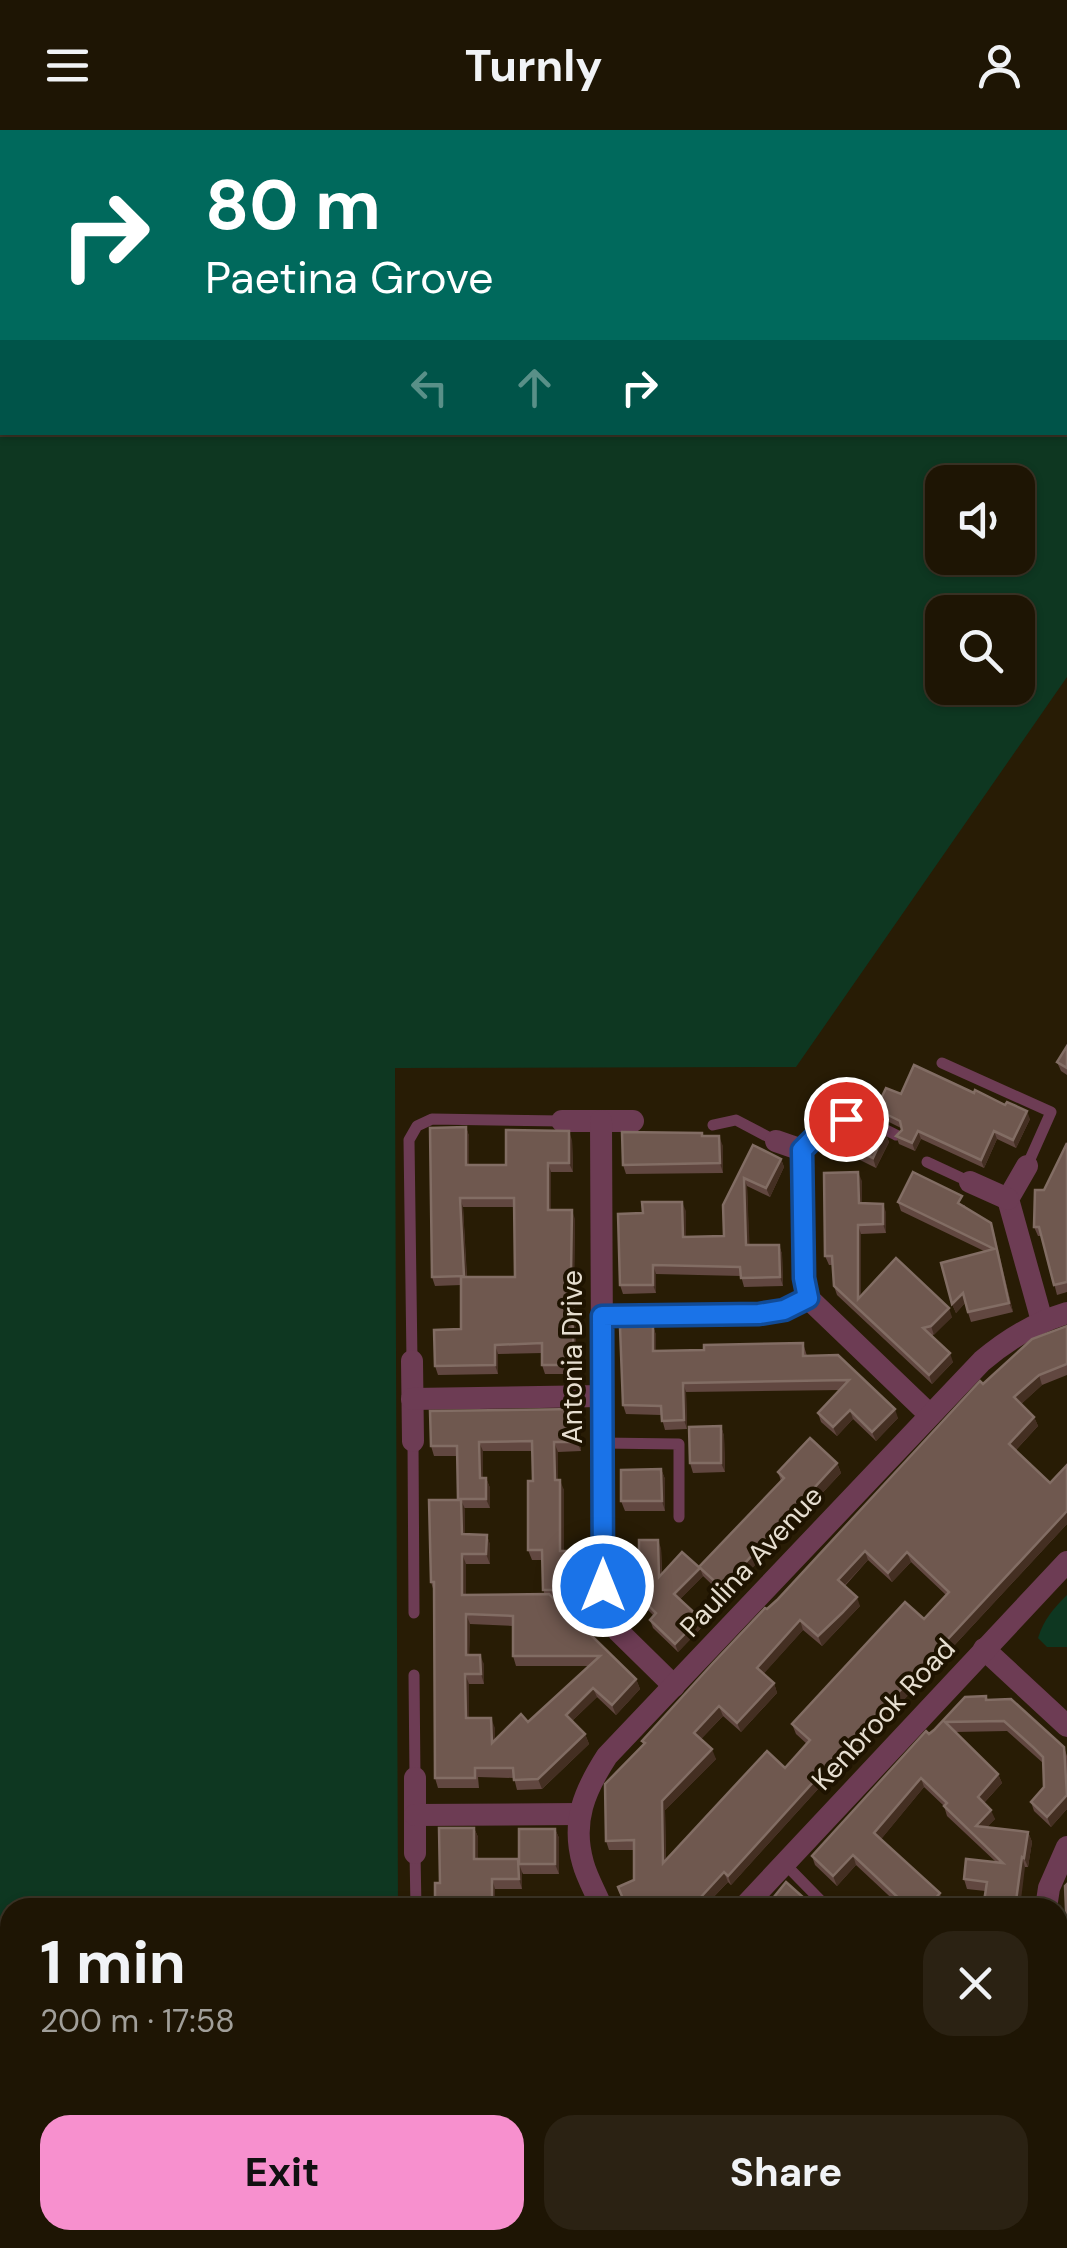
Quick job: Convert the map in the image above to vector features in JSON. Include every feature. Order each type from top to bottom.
[{"type":"street","points":[[562,1121],[632,1120]]},
{"type":"street","name":"Antonia Drive","points":[[601,1121],[603,1586],[607,1612],[619,1632],[674,1686]]},
{"type":"street","points":[[826,1126],[802,1150],[804,1278],[808,1298],[930,1415]]},
{"type":"street","points":[[776,1140],[802,1150]]},
{"type":"street","points":[[1027,1166],[1008,1199],[1042,1320]]},
{"type":"street","points":[[970,1182],[1008,1199]]},
{"type":"street","points":[[602,1316],[759,1314],[784,1310],[808,1298]]},
{"type":"street","name":"Paulina Avenue","points":[[598,1898],[578,1839],[588,1786],[608,1756],[982,1361],[1020,1332],[1067,1313]]},
{"type":"street","points":[[412,1361],[413,1441]]},
{"type":"street","points":[[412,1399],[602,1396]]},
{"type":"street","name":"Kenbrook Road","points":[[753,1898],[1067,1562]]},
{"type":"street","points":[[984,1650],[1067,1726]]},
{"type":"street","points":[[415,1778],[415,1853]]},
{"type":"street","points":[[415,1815],[580,1814]]},
{"type":"street","points":[[1048,1898],[1067,1848]]},
{"type":"lane","points":[[942,1063],[1050,1112],[1027,1166]]},
{"type":"lane","points":[[412,1361],[409,1140],[417,1126],[432,1118],[562,1121]]},
{"type":"lane","points":[[826,1126],[846,1119],[864,1119],[896,1134]]},
{"type":"lane","points":[[713,1126],[736,1120],[776,1140]]},
{"type":"lane","points":[[926,1162],[970,1182]]},
{"type":"lane","points":[[413,1441],[414,1613]]},
{"type":"lane","points":[[602,1443],[679,1444],[680,1517]]},
{"type":"lane","points":[[414,1675],[415,1778]]},
{"type":"lane","points":[[415,1853],[416,1898]]},
{"type":"lane","points":[[784,1863],[818,1898]]},
{"type":"green space","points":[[0,435],[1067,435],[1067,677],[796,1067],[395,1068],[398,1898],[0,1898]]},
{"type":"green space","points":[[1067,1595],[1067,1647],[1047,1647],[1038,1638],[1040,1631]]},
{"type":"building","points":[[1067,1046],[1067,1068],[1057,1062]]},
{"type":"building","points":[[914,1065],[974,1093],[975,1090],[1027,1111],[1013,1140],[994,1131],[981,1160],[918,1131],[912,1143],[896,1136],[902,1130],[900,1121],[876,1109],[886,1088],[901,1094]]},
{"type":"building","points":[[858,1121],[885,1132],[873,1158],[847,1146],[847,1138]]},
{"type":"building","points":[[466,1127],[466,1165],[506,1165],[506,1130],[569,1131],[569,1163],[548,1163],[548,1210],[572,1210],[574,1365],[542,1365],[542,1343],[495,1345],[495,1365],[435,1366],[434,1330],[461,1329],[461,1277],[515,1277],[514,1198],[460,1198],[464,1276],[432,1277],[430,1128]]},
{"type":"building","points":[[622,1132],[719,1136],[720,1163],[623,1165]]},
{"type":"building","points":[[1067,1143],[1067,1282],[1054,1285],[1039,1227],[1034,1227],[1035,1190],[1044,1190]]},
{"type":"building","points":[[753,1145],[781,1159],[766,1188],[744,1178],[746,1245],[779,1245],[780,1277],[741,1278],[740,1267],[653,1265],[653,1285],[620,1285],[618,1214],[643,1213],[642,1202],[682,1202],[683,1237],[724,1236],[723,1205]]},
{"type":"building","points":[[858,1172],[859,1203],[883,1204],[883,1224],[858,1225],[858,1299],[896,1258],[949,1308],[931,1326],[923,1328],[950,1353],[929,1375],[834,1286],[832,1256],[825,1256],[824,1173]]},
{"type":"building","points":[[913,1172],[962,1196],[958,1203],[991,1223],[1009,1303],[968,1312],[963,1293],[952,1304],[941,1263],[994,1249],[898,1202]]},
{"type":"building","points":[[653,1326],[653,1351],[704,1350],[704,1345],[803,1343],[803,1356],[838,1355],[895,1409],[872,1432],[850,1410],[833,1427],[818,1413],[849,1380],[683,1383],[684,1420],[662,1421],[661,1406],[623,1405],[620,1327]]},
{"type":"building","points":[[1067,1326],[1067,1364],[1039,1375],[1014,1397],[1034,1417],[1009,1444],[1050,1483],[1067,1465],[1067,1511],[728,1876],[724,1872],[700,1898],[623,1898],[618,1887],[634,1880],[634,1840],[606,1841],[605,1784],[713,1663],[777,1600],[980,1381],[983,1384],[1032,1339]],"holes":[[[865,1551],[888,1573],[907,1552],[949,1592],[924,1619],[905,1602],[792,1724],[810,1740],[785,1768],[767,1751],[663,1863],[662,1801],[712,1749],[694,1733],[719,1706],[737,1723],[774,1683],[757,1668],[800,1620],[818,1636],[842,1613],[857,1597],[838,1580]]]},
{"type":"building","points":[[577,1409],[577,1442],[554,1442],[555,1480],[560,1480],[560,1551],[573,1551],[573,1590],[543,1590],[542,1550],[528,1550],[532,1441],[479,1442],[480,1478],[486,1478],[486,1499],[458,1499],[457,1446],[431,1446],[430,1411]]},
{"type":"building","points":[[721,1426],[721,1463],[690,1463],[689,1427]]},
{"type":"building","points":[[810,1438],[837,1463],[722,1588],[699,1567],[784,1478],[778,1472]]},
{"type":"building","points":[[661,1469],[662,1501],[621,1501],[621,1470]]},
{"type":"building","points":[[429,1500],[461,1500],[462,1534],[487,1535],[486,1554],[462,1554],[462,1595],[549,1594],[636,1679],[612,1705],[593,1688],[566,1715],[585,1734],[538,1779],[514,1780],[513,1768],[475,1768],[475,1778],[435,1778]],"holes":[[[466,1614],[513,1616],[513,1656],[600,1656],[528,1722],[521,1714],[492,1743],[491,1718],[466,1718],[465,1674],[481,1674],[480,1655],[466,1655]]]},
{"type":"building","points":[[639,1540],[658,1540],[659,1577],[682,1552],[700,1568],[674,1594],[700,1618],[675,1644],[650,1620],[656,1613],[622,1579],[622,1556],[639,1556]]},
{"type":"building","points":[[965,1697],[1011,1699],[1064,1747],[1067,1795],[1047,1817],[1031,1802],[1044,1787],[1043,1757],[1034,1748],[1004,1721],[945,1722],[998,1774],[978,1797],[991,1810],[976,1826],[1028,1832],[1016,1898],[985,1898],[987,1882],[964,1879],[966,1859],[1003,1863],[921,1778],[874,1833],[940,1893],[936,1898],[898,1898],[853,1855],[833,1876],[812,1856],[926,1731],[929,1734],[934,1730]]},
{"type":"building","points":[[439,1828],[474,1828],[474,1859],[518,1859],[519,1879],[492,1879],[492,1898],[435,1898],[435,1883],[440,1883]]},
{"type":"building","points":[[519,1829],[555,1829],[555,1864],[519,1864]]},
{"type":"building","points":[[786,1882],[804,1898],[773,1898]]},
{"type":"route","points":[[603,1586],[602,1316],[759,1314],[784,1310],[808,1298],[804,1278],[802,1150],[826,1126],[846,1119]]}]
